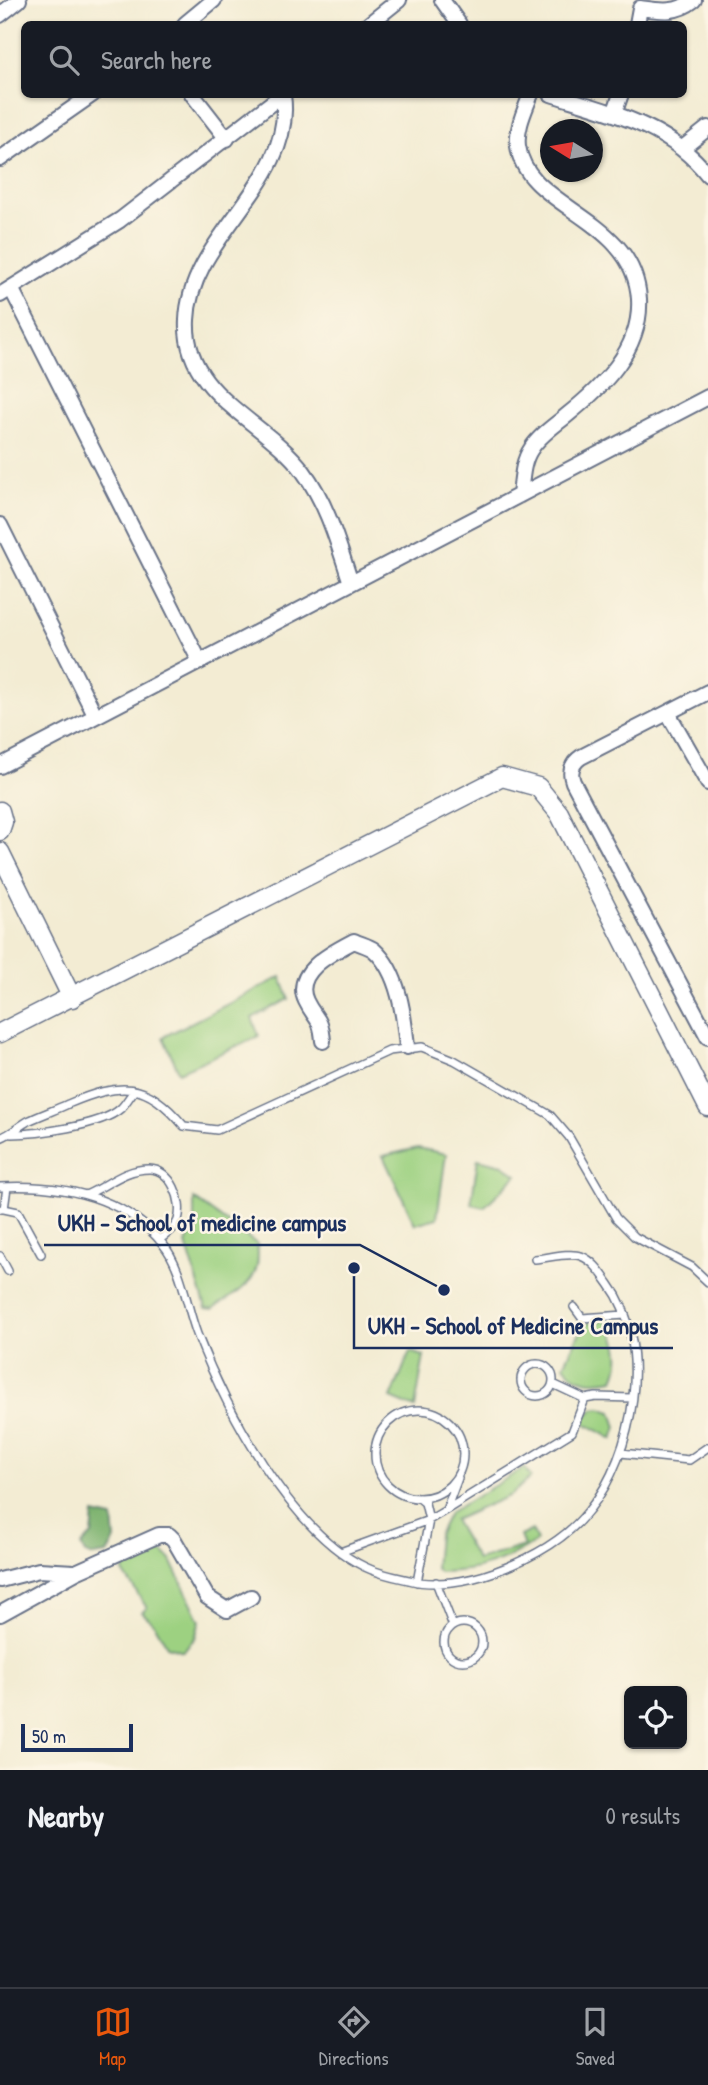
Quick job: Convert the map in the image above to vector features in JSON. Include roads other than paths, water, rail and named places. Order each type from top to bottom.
[{"type":"street","points":[[0,15],[19,0]]},
{"type":"street","points":[[189,21],[214,0]]},
{"type":"street","points":[[373,21],[399,0]]},
{"type":"street","points":[[442,0],[457,21]]},
{"type":"street","points":[[638,21],[640,8],[666,12],[684,8],[694,0]]},
{"type":"street","points":[[0,159],[87,98]]},
{"type":"street","points":[[195,98],[227,139]]},
{"type":"street","points":[[196,654],[6,291],[120,220],[279,98]]},
{"type":"street","points":[[283,98],[285,113],[278,147],[206,261],[193,292],[187,320],[188,332],[192,355],[208,384],[276,443],[308,480],[321,500],[351,583]]},
{"type":"street","points":[[520,495],[525,461],[531,447],[596,391],[625,354],[638,321],[639,298],[634,278],[613,243],[597,225],[535,181],[524,163],[518,146],[520,126],[530,98]]},
{"type":"street","points":[[564,98],[614,114],[684,147],[708,175]]},
{"type":"street","points":[[614,114],[620,98]]},
{"type":"street","points":[[684,147],[708,128]]},
{"type":"street","points":[[0,766],[708,397]]},
{"type":"street","points":[[0,525],[92,709]]},
{"type":"street","points":[[708,692],[577,760],[572,768],[571,778],[702,1010],[708,1037]]},
{"type":"street","points":[[668,713],[708,783]]},
{"type":"street","points":[[0,1033],[502,777],[520,779],[538,787],[559,813],[708,1107]]},
{"type":"street","points":[[0,811],[4,822],[0,831]]},
{"type":"street","points":[[0,852],[72,998]]},
{"type":"street","points":[[323,1041],[320,1018],[305,1000],[304,984],[311,969],[354,941],[373,950],[389,971],[404,1014],[407,1047]]},
{"type":"street","points":[[0,1614],[76,1572],[159,1535],[169,1535],[207,1597],[227,1610],[251,1597]]},
{"type":"street","points":[[0,1580],[39,1570],[76,1572]]},
{"type":"lane","points":[[0,1138],[27,1122],[105,1089],[134,1091],[164,1102],[184,1126],[196,1130],[217,1130],[389,1051],[422,1046],[454,1060],[550,1115],[569,1137],[616,1218],[635,1237],[692,1267],[708,1282]]},
{"type":"lane","points":[[10,1134],[42,1135],[101,1118],[119,1110],[134,1091]]},
{"type":"lane","points":[[87,1194],[124,1173],[151,1168],[158,1171],[174,1187],[179,1207],[176,1224],[159,1240]]},
{"type":"lane","points":[[41,1254],[18,1212],[2,1209],[4,1187],[27,1185],[87,1194],[113,1204],[137,1219],[159,1240],[183,1291],[211,1368],[261,1464],[315,1529],[364,1567],[417,1582],[483,1576],[539,1553],[560,1539],[589,1512],[609,1482],[621,1454],[632,1398],[633,1350],[618,1295],[596,1265],[579,1255],[535,1259]]},
{"type":"lane","points":[[0,1256],[8,1271]]},
{"type":"lane","points":[[574,1307],[582,1318],[625,1315]]},
{"type":"lane","points":[[545,1366],[552,1374],[553,1384],[547,1393],[533,1395],[523,1385],[523,1375],[529,1367],[545,1366]]},
{"type":"lane","points":[[553,1384],[585,1399],[632,1398]]},
{"type":"lane","points":[[343,1551],[429,1520],[572,1432],[585,1399]]},
{"type":"lane","points":[[417,1582],[429,1520],[425,1503],[419,1498],[399,1493],[388,1485],[375,1460],[380,1433],[400,1414],[429,1410],[443,1416],[454,1427],[461,1440],[464,1455],[457,1488],[446,1510]]},
{"type":"lane","points":[[621,1454],[689,1460],[708,1447]]},
{"type":"lane","points":[[419,1498],[440,1493],[459,1472]]},
{"type":"lane","points":[[436,1582],[453,1626]]},
{"type":"lane","points":[[467,1624],[477,1629],[482,1646],[475,1657],[463,1662],[446,1652],[444,1639],[453,1626],[467,1624]]},
{"type":"place","name":"UKH - School of Medicine Campus","points":[[354,1268]]},
{"type":"place","name":"UKH - School of medicine campus","points":[[444,1290]]}]
